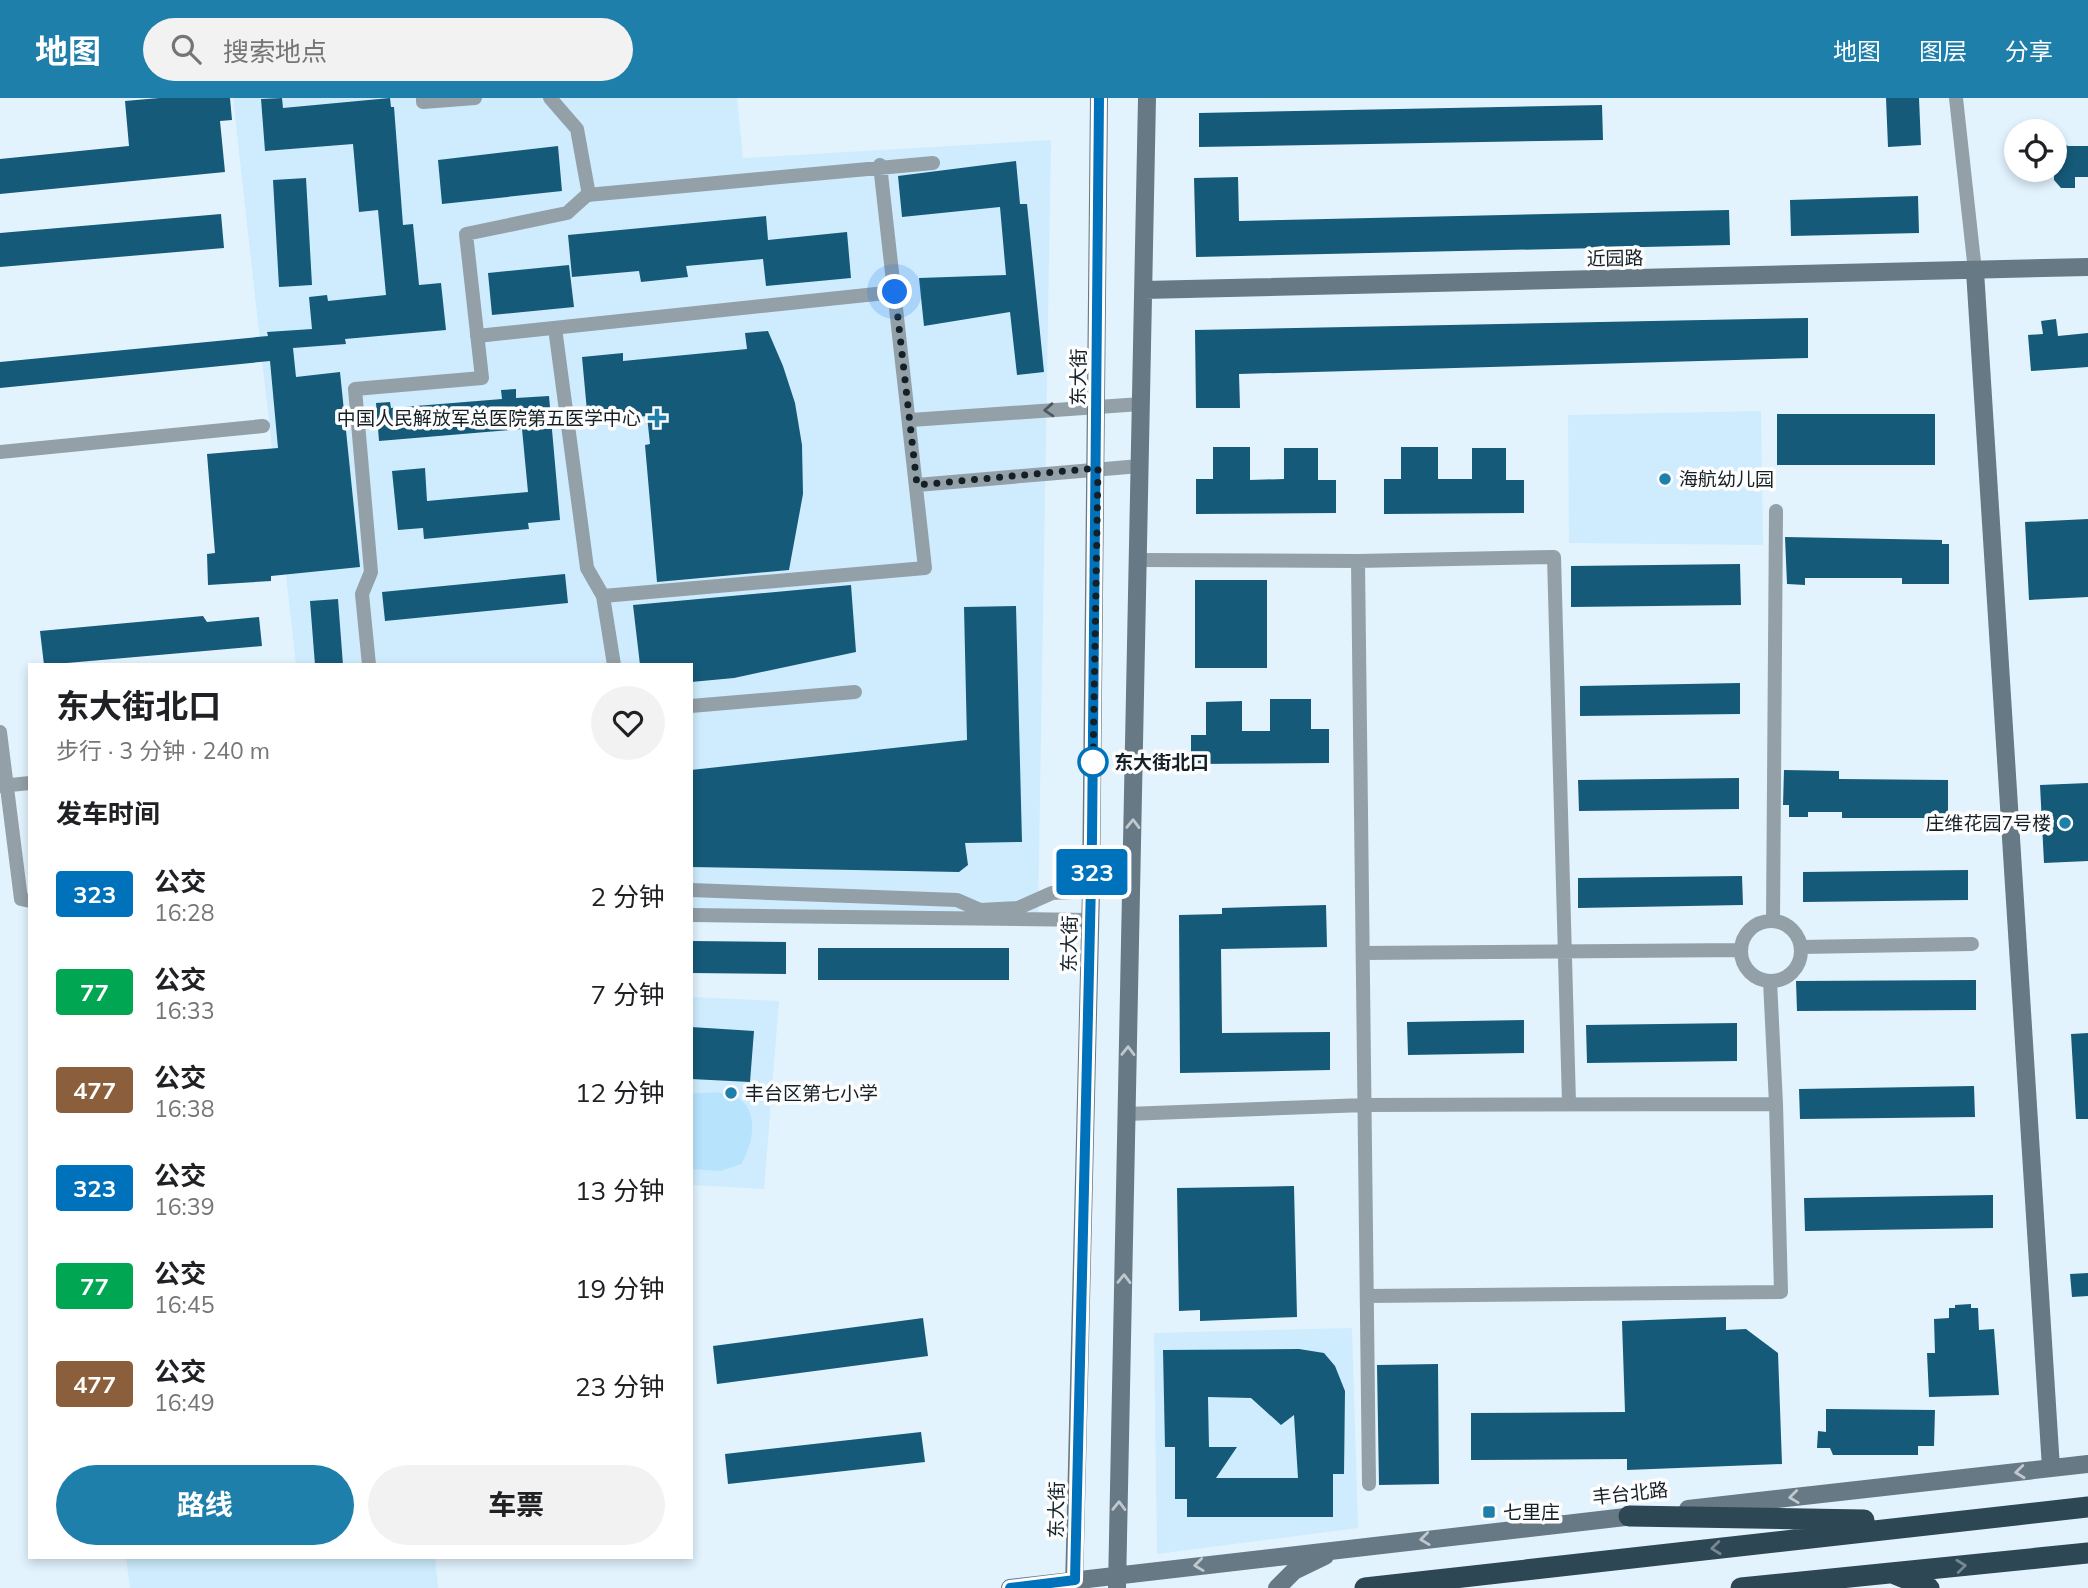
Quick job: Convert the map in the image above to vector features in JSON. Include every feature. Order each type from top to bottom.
[{"type":"highway","points":[[1365,1588],[2088,1507]]},
{"type":"highway","points":[[1629,1516],[1954,1522]]},
{"type":"highway","points":[[1741,1588],[2088,1553]]},
{"type":"highway","points":[[1893,1574],[1929,1588]]},
{"type":"street","points":[[423,98],[423,102],[475,98]]},
{"type":"street","points":[[550,98],[578,129],[589,195]]},
{"type":"street","name":"东大街","points":[[1075,1584],[1091,920],[1099,406],[1099,98]]},
{"type":"street","points":[[1118,1581],[1147,98]]},
{"type":"street","points":[[1956,98],[1976,271],[2051,1468]]},
{"type":"street","points":[[369,663],[362,594],[371,572],[355,390],[482,378],[467,234],[567,213],[589,195],[880,165],[933,163]]},
{"type":"street","points":[[603,596],[925,568],[911,420],[880,165]]},
{"type":"street","name":"近园路","points":[[1144,290],[2088,267]]},
{"type":"street","points":[[477,336],[895,292]]},
{"type":"street","points":[[555,328],[587,568],[603,596],[614,663]]},
{"type":"street","points":[[911,420],[1141,404]]},
{"type":"street","points":[[0,452],[263,426]]},
{"type":"street","points":[[917,485],[1140,466]]},
{"type":"street","points":[[1773,921],[1776,511]]},
{"type":"street","points":[[1138,560],[1358,562],[1553,556],[1567,950],[1569,1103]]},
{"type":"street","points":[[1358,562],[1369,1483]]},
{"type":"street","points":[[693,706],[855,692]]},
{"type":"street","points":[[0,732],[3,785],[21,899],[28,901]]},
{"type":"street","points":[[3,785],[28,783]]},
{"type":"street","points":[[693,890],[957,900],[980,910],[1017,908],[1052,892],[1091,891]]},
{"type":"street","points":[[693,915],[1091,920]]},
{"type":"street","points":[[1773,921],[1791,929],[1801,947],[1800,957],[1789,975],[1770,981],[1752,975],[1742,959],[1741,950],[1747,932],[1763,922],[1773,921]]},
{"type":"street","points":[[1801,947],[1972,944]]},
{"type":"street","points":[[1363,953],[1741,950]]},
{"type":"street","points":[[1367,1296],[1781,1292],[1770,981]]},
{"type":"street","points":[[1127,1114],[1365,1105],[1776,1104]]},
{"type":"street","name":"丰台北路","points":[[1010,1588],[1118,1581],[1338,1549],[2088,1464]]},
{"type":"street","points":[[1277,1588],[1294,1571],[1338,1549]]},
{"type":"shaded area","name":"中国人民解放军总医院第五医学中心","points":[[233,98],[737,98],[743,158],[1051,140],[1038,914],[693,909],[693,663],[296,663]]},
{"type":"shaded area","name":"海航幼儿园","points":[[1761,411],[1763,545],[1569,543],[1568,415]]},
{"type":"shaded area","name":"丰台区第七小学","points":[[693,997],[779,1001],[764,1189],[693,1185]]},
{"type":"shaded area","points":[[693,1093],[731,1094],[749,1109],[752,1128],[745,1156],[741,1164],[720,1171],[693,1169]]},
{"type":"shaded area","points":[[1352,1328],[1358,1528],[1157,1554],[1154,1333]]},
{"type":"shaded area","points":[[126,1559],[435,1559],[438,1588],[130,1588]]},
{"type":"building","points":[[230,98],[232,120],[220,121],[225,172],[0,194],[0,159],[129,146],[125,101]]},
{"type":"building","points":[[282,98],[283,108],[390,98],[391,107],[394,107],[403,225],[413,224],[419,285],[441,283],[446,330],[345,339],[346,344],[293,348],[296,377],[340,372],[360,567],[271,576],[271,581],[208,585],[207,554],[215,553],[207,454],[278,448],[270,361],[0,388],[0,362],[268,336],[267,332],[312,329],[309,297],[327,295],[328,301],[386,295],[378,210],[359,212],[353,144],[265,151],[261,99]]},
{"type":"building","points":[[1886,98],[1919,98],[1921,145],[1888,147]]},
{"type":"building","points":[[1602,105],[1603,140],[1199,147],[1199,113]]},
{"type":"building","points":[[2067,145],[2088,146],[2088,177],[2075,177],[2075,188],[2061,188],[2056,182],[2067,182]]},
{"type":"building","points":[[558,146],[562,191],[442,204],[438,160]]},
{"type":"building","points":[[1016,161],[1020,204],[1027,204],[1044,372],[1017,375],[1010,312],[924,326],[919,278],[1006,275],[1000,207],[902,217],[898,176]]},
{"type":"building","points":[[1238,177],[1239,221],[1729,210],[1730,245],[1196,257],[1194,178]]},
{"type":"building","points":[[306,178],[312,285],[279,287],[273,180]]},
{"type":"building","points":[[1918,196],[1919,233],[1791,236],[1790,200]]},
{"type":"building","points":[[221,214],[224,248],[0,267],[0,233]]},
{"type":"building","points":[[766,216],[768,240],[847,232],[851,278],[766,286],[763,259],[686,266],[688,277],[641,282],[639,271],[572,277],[568,235]]},
{"type":"building","points":[[569,265],[574,307],[492,315],[488,273]]},
{"type":"building","points":[[1808,318],[1808,358],[1239,374],[1240,408],[1196,408],[1195,330]]},
{"type":"building","points":[[2056,319],[2058,336],[2088,333],[2088,367],[2031,371],[2028,335],[2043,334],[2041,321]]},
{"type":"building","points":[[768,331],[795,403],[802,445],[803,494],[789,570],[657,582],[645,445],[650,444],[647,416],[588,422],[582,357],[623,353],[623,361],[747,349],[745,333]]},
{"type":"building","points":[[516,389],[516,398],[549,396],[560,520],[528,523],[529,529],[424,539],[423,528],[398,530],[392,471],[425,468],[427,501],[528,492],[522,429],[379,441],[376,403],[390,402],[391,408],[502,399],[501,390]]},
{"type":"building","points":[[1777,414],[1935,414],[1935,465],[1777,465]]},
{"type":"building","points":[[1213,447],[1250,447],[1250,480],[1284,479],[1284,448],[1318,448],[1318,480],[1336,480],[1336,513],[1196,514],[1196,479],[1213,479]]},
{"type":"building","points":[[1401,447],[1438,447],[1438,479],[1472,479],[1472,448],[1506,448],[1506,480],[1524,480],[1524,513],[1384,514],[1384,479],[1401,479]]},
{"type":"building","points":[[2088,519],[2088,597],[2029,600],[2025,522]]},
{"type":"building","points":[[1785,537],[1942,540],[1942,544],[1949,544],[1949,584],[1902,584],[1902,578],[1805,578],[1805,585],[1787,584]]},
{"type":"building","points":[[1740,564],[1741,605],[1571,607],[1571,566]]},
{"type":"building","points":[[565,574],[568,603],[385,621],[382,592]]},
{"type":"building","points":[[1195,580],[1267,580],[1267,668],[1195,668]]},
{"type":"building","points":[[851,585],[856,652],[734,678],[693,682],[693,663],[640,663],[633,605]]},
{"type":"building","points":[[338,599],[343,663],[315,663],[310,601]]},
{"type":"building","points":[[1016,606],[1022,842],[965,843],[968,865],[959,872],[693,867],[693,770],[967,740],[964,607]]},
{"type":"building","points":[[203,616],[207,622],[259,617],[262,646],[44,663],[40,631]]},
{"type":"building","points":[[1740,683],[1740,714],[1580,716],[1580,686]]},
{"type":"building","points":[[1270,699],[1311,699],[1311,729],[1329,729],[1329,763],[1191,764],[1191,735],[1206,735],[1206,702],[1242,701],[1242,731],[1270,731]]},
{"type":"building","points":[[1784,770],[1839,771],[1839,779],[1948,780],[1948,814],[1935,814],[1935,818],[1842,818],[1842,812],[1808,812],[1808,817],[1789,817],[1789,805],[1783,805]]},
{"type":"building","points":[[1739,778],[1739,809],[1579,811],[1578,780]]},
{"type":"building","name":"庄维花园7号楼","points":[[2088,783],[2088,861],[2044,863],[2040,785]]},
{"type":"building","points":[[1968,870],[1968,900],[1803,902],[1803,872]]},
{"type":"building","points":[[1742,876],[1743,905],[1578,908],[1578,878]]},
{"type":"building","points":[[1326,905],[1327,947],[1221,949],[1222,1033],[1330,1032],[1330,1070],[1180,1073],[1179,915],[1222,914],[1222,908]]},
{"type":"building","points":[[693,941],[786,942],[786,974],[693,973]]},
{"type":"building","points":[[818,948],[1009,948],[1009,980],[818,980]]},
{"type":"building","points":[[1976,980],[1976,1010],[1797,1011],[1796,981]]},
{"type":"building","points":[[1524,1020],[1524,1053],[1408,1055],[1407,1022]]},
{"type":"building","points":[[1737,1023],[1737,1061],[1587,1063],[1586,1025]]},
{"type":"building","points":[[693,1027],[754,1031],[750,1082],[693,1079]]},
{"type":"building","points":[[2088,1033],[2088,1119],[2076,1119],[2071,1034]]},
{"type":"building","points":[[1974,1086],[1975,1117],[1800,1119],[1799,1089]]},
{"type":"building","points":[[1294,1186],[1297,1317],[1200,1321],[1200,1310],[1179,1311],[1177,1188]]},
{"type":"building","points":[[1993,1195],[1993,1228],[1805,1231],[1804,1198]]},
{"type":"building","points":[[2088,1273],[2088,1296],[2072,1297],[2070,1274]]},
{"type":"building","points":[[1971,1304],[1971,1308],[1978,1308],[1979,1330],[1994,1329],[1999,1395],[1929,1397],[1927,1353],[1935,1353],[1934,1319],[1949,1318],[1949,1308],[1955,1308],[1955,1305]]},
{"type":"building","points":[[1726,1317],[1726,1330],[1746,1329],[1778,1353],[1782,1464],[1627,1470],[1627,1459],[1471,1460],[1471,1413],[1625,1412],[1622,1321]]},
{"type":"building","points":[[923,1318],[928,1356],[717,1384],[713,1346]]},
{"type":"building","points":[[1299,1349],[1324,1353],[1335,1366],[1345,1391],[1344,1474],[1333,1474],[1333,1517],[1187,1517],[1187,1499],[1175,1499],[1175,1447],[1165,1447],[1163,1350]],"holes":[[[1208,1397],[1251,1398],[1281,1425],[1294,1415],[1298,1478],[1216,1478],[1237,1447],[1209,1447]]]},
{"type":"building","points":[[1438,1364],[1439,1484],[1379,1485],[1377,1365]]},
{"type":"building","points":[[1826,1409],[1935,1410],[1934,1446],[1918,1446],[1918,1455],[1833,1455],[1830,1448],[1817,1448],[1818,1431],[1826,1432]]},
{"type":"building","points":[[921,1432],[925,1462],[728,1484],[725,1454]]},
{"type":"bus line","name":"323","points":[[1010,1588],[1075,1580],[1092,839],[1098,468],[1099,98]]},
{"type":"place","name":"中国人民解放军总医院第五医学中心","points":[[657,418]]},
{"type":"place","name":"海航幼儿园","points":[[1665,479]]},
{"type":"place","name":"东大街北口","points":[[1093,762]]},
{"type":"place","name":"庄维花园7号楼","points":[[2065,823]]},
{"type":"place","name":"丰台区第七小学","points":[[731,1093]]},
{"type":"place","name":"七里庄","points":[[1489,1512]]},
{"type":"route","points":[[895,292],[917,485],[1098,468],[1093,762]]}]
